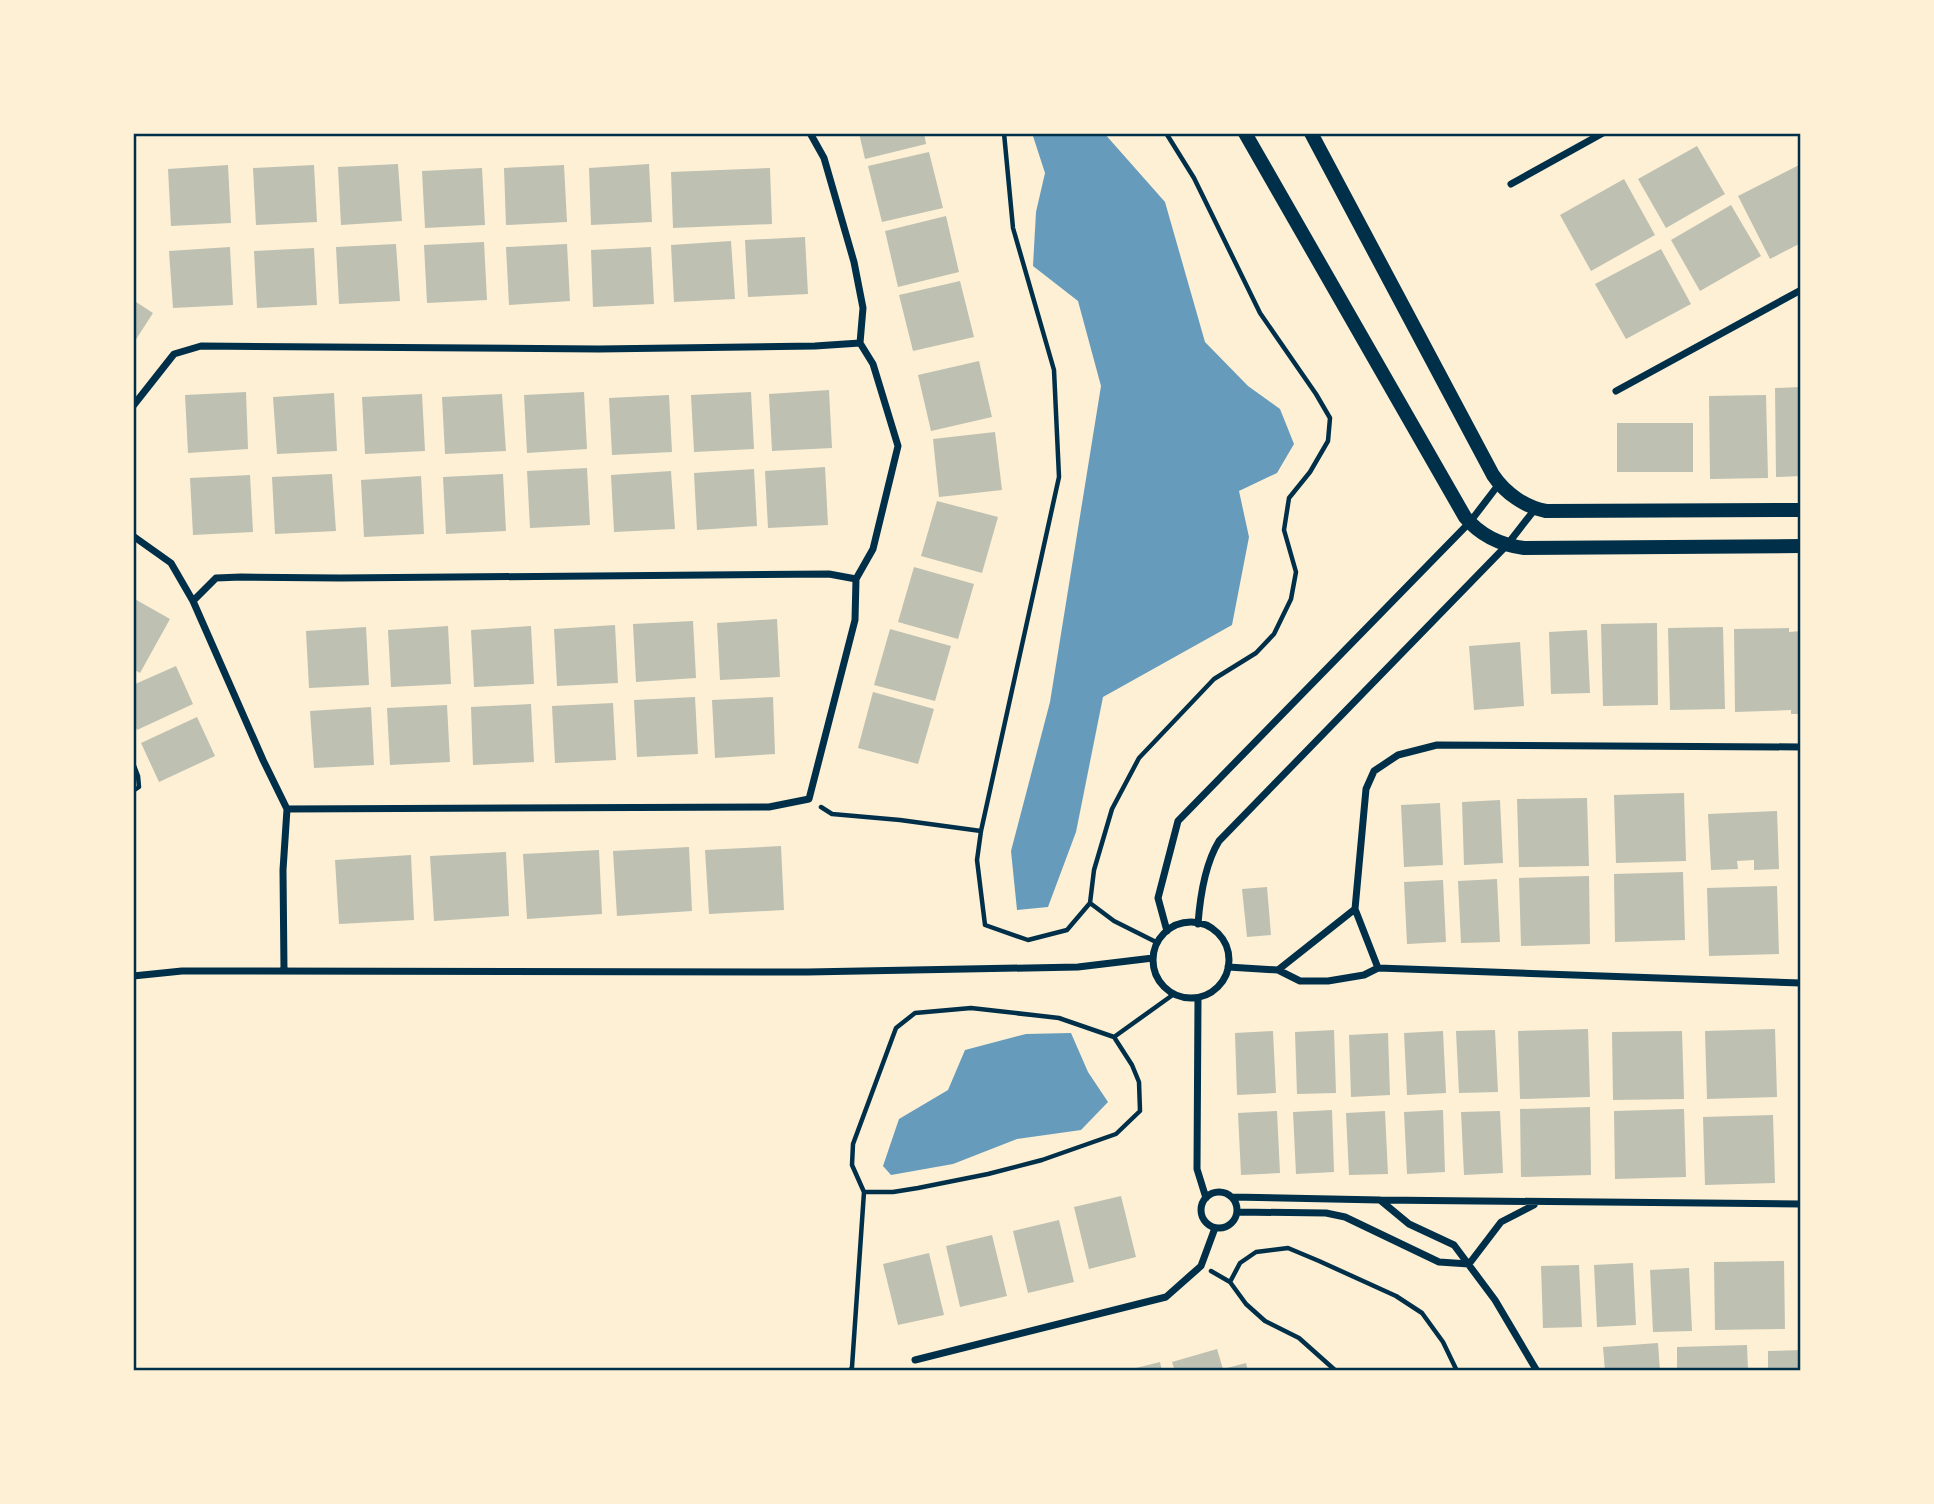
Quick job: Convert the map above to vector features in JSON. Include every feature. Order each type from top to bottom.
[{"type":"main road","points":[[1245,133],[1470,522],[1494,540],[1524,548],[1801,546]]},
{"type":"main road","points":[[1311,133],[1499,484],[1526,505],[1546,511],[1801,510]]},
{"type":"street","points":[[287,809],[769,807],[809,799],[855,620],[856,579],[873,549],[898,446],[873,364],[860,343],[863,308],[854,262],[824,158],[810,133]]},
{"type":"street","points":[[1511,184],[1603,133]]},
{"type":"street","points":[[1616,391],[1801,290]]},
{"type":"street","points":[[133,406],[174,354],[201,346],[599,349],[860,343]]},
{"type":"street","points":[[1167,931],[1158,898],[1178,821],[1470,522],[1499,484]]},
{"type":"street","points":[[1198,923],[1212,855],[1219,841],[1507,545],[1535,509]]},
{"type":"street","points":[[133,536],[171,563],[193,601],[287,809],[284,971]]},
{"type":"street","points":[[193,601],[216,579],[241,577],[340,579],[829,574],[856,579]]},
{"type":"street","points":[[1378,968],[1355,909],[1366,789],[1374,771],[1398,755],[1437,745],[1801,747]]},
{"type":"street","points":[[1278,970],[1355,909]]},
{"type":"street","points":[[1187,923],[1198,923],[1219,935],[1228,956],[1228,967],[1218,987],[1198,998],[1174,994],[1165,988],[1158,979],[1153,958],[1157,943],[1167,931],[1187,923]]},
{"type":"street","points":[[133,976],[182,971],[835,972],[1078,968],[1153,958]]},
{"type":"street","points":[[1228,967],[1278,970],[1300,981],[1328,981],[1364,975],[1378,968],[1801,982]]},
{"type":"street","points":[[1198,998],[1197,1169],[1206,1198]]},
{"type":"street","points":[[1232,1197],[1238,1207],[1232,1223],[1221,1228],[1209,1225],[1201,1209],[1206,1198],[1216,1192],[1232,1197],[1801,1205]]},
{"type":"street","points":[[1380,1200],[1409,1224],[1454,1245],[1495,1300],[1537,1371]]},
{"type":"street","points":[[1469,1264],[1501,1222],[1538,1203]]},
{"type":"street","points":[[1238,1212],[1326,1213],[1345,1217],[1439,1262],[1469,1264]]},
{"type":"street","points":[[915,1360],[1167,1297],[1201,1266],[1215,1228]]},
{"type":"path","points":[[1004,133],[1013,228],[1054,370],[1059,477],[981,831],[977,860],[985,925],[1028,940],[1067,930],[1090,904],[1094,870],[1112,810],[1139,758],[1214,679],[1256,653],[1274,634],[1291,599],[1296,572],[1284,530],[1289,498],[1310,472],[1328,441],[1329,418],[1316,394],[1260,313],[1194,178],[1166,133]]},
{"type":"path","points":[[133,763],[139,787],[133,791]]},
{"type":"path","points":[[809,799],[832,814],[981,831]]},
{"type":"path","points":[[1090,904],[1114,921],[1157,943]]},
{"type":"path","points":[[1114,1037],[1174,994]]},
{"type":"path","points":[[850,1371],[864,1192],[852,1165],[853,1144],[896,1028],[915,1013],[971,1008],[1059,1018],[1114,1037],[1132,1065],[1139,1082],[1140,1111],[1116,1134],[1042,1160],[988,1174],[893,1192],[864,1192]]},
{"type":"path","points":[[1230,1282],[1240,1263],[1256,1252],[1287,1248],[1309,1256],[1396,1296],[1422,1313],[1443,1342],[1457,1371]]},
{"type":"path","points":[[1201,1266],[1230,1282],[1246,1304],[1265,1321],[1299,1338],[1336,1371]]},
{"type":"water","points":[[1032,133],[1104,133],[1165,202],[1205,342],[1248,386],[1280,409],[1294,444],[1277,473],[1239,491],[1249,537],[1232,625],[1103,697],[1076,832],[1048,907],[1017,910],[1011,851],[1050,702],[1101,386],[1078,301],[1033,266],[1036,212],[1045,173]]},
{"type":"water","points":[[1071,1033],[1088,1072],[1108,1102],[1081,1130],[1017,1139],[953,1164],[891,1175],[883,1166],[899,1119],[948,1090],[965,1050],[1026,1034]]},
{"type":"building","points":[[859,133],[924,133],[926,144],[865,159]]},
{"type":"building","points":[[1697,146],[1725,194],[1666,228],[1638,179]]},
{"type":"building","points":[[929,152],[943,208],[882,222],[868,166]]},
{"type":"building","points":[[398,164],[402,221],[341,225],[338,167]]},
{"type":"building","points":[[649,164],[652,222],[591,225],[589,168]]},
{"type":"building","points":[[1801,164],[1801,243],[1770,259],[1738,196]]},
{"type":"building","points":[[228,165],[231,223],[171,226],[168,169]]},
{"type":"building","points":[[314,165],[317,222],[256,225],[253,168]]},
{"type":"building","points":[[564,165],[567,222],[506,225],[504,168]]},
{"type":"building","points":[[482,168],[485,225],[425,228],[422,171]]},
{"type":"building","points":[[770,168],[772,224],[673,228],[671,172]]},
{"type":"building","points":[[1624,179],[1655,235],[1591,271],[1560,215]]},
{"type":"building","points":[[1731,205],[1761,256],[1700,291],[1671,240]]},
{"type":"building","points":[[946,216],[959,272],[898,287],[885,231]]},
{"type":"building","points":[[805,237],[808,294],[748,297],[745,240]]},
{"type":"building","points":[[731,241],[735,299],[674,302],[671,245]]},
{"type":"building","points":[[484,242],[487,300],[427,303],[424,245]]},
{"type":"building","points":[[396,244],[400,301],[339,304],[336,247]]},
{"type":"building","points":[[567,244],[570,301],[509,305],[506,247]]},
{"type":"building","points":[[230,247],[233,305],[173,308],[169,251]]},
{"type":"building","points":[[651,247],[654,304],[593,307],[591,250]]},
{"type":"building","points":[[314,248],[317,305],[257,308],[254,251]]},
{"type":"building","points":[[1661,249],[1691,304],[1626,339],[1595,284]]},
{"type":"building","points":[[960,281],[974,337],[913,351],[899,295]]},
{"type":"building","points":[[133,300],[153,313],[133,344]]},
{"type":"building","points":[[979,361],[992,417],[931,431],[918,375]]},
{"type":"building","points":[[1801,387],[1801,476],[1776,477],[1775,388]]},
{"type":"building","points":[[829,390],[832,448],[772,451],[769,394]]},
{"type":"building","points":[[246,392],[248,449],[188,453],[185,395]]},
{"type":"building","points":[[584,392],[587,449],[527,453],[524,395]]},
{"type":"building","points":[[751,392],[754,449],[694,452],[691,395]]},
{"type":"building","points":[[334,393],[337,451],[277,454],[273,397]]},
{"type":"building","points":[[422,394],[425,451],[365,454],[362,397]]},
{"type":"building","points":[[502,394],[506,451],[445,454],[442,397]]},
{"type":"building","points":[[669,395],[672,452],[612,455],[609,398]]},
{"type":"building","points":[[1766,395],[1768,478],[1710,479],[1709,396]]},
{"type":"building","points":[[1617,423],[1693,423],[1693,472],[1617,472]]},
{"type":"building","points":[[995,432],[1002,490],[939,497],[933,439]]},
{"type":"building","points":[[825,467],[828,525],[768,528],[765,471]]},
{"type":"building","points":[[587,468],[590,525],[530,528],[527,471]]},
{"type":"building","points":[[754,469],[757,526],[697,530],[694,473]]},
{"type":"building","points":[[671,471],[675,529],[614,532],[611,475]]},
{"type":"building","points":[[332,474],[336,531],[275,534],[272,477]]},
{"type":"building","points":[[503,474],[506,531],[446,534],[443,477]]},
{"type":"building","points":[[250,475],[253,532],[193,535],[190,478]]},
{"type":"building","points":[[421,476],[424,534],[364,537],[361,480]]},
{"type":"building","points":[[937,501],[998,517],[982,573],[921,556]]},
{"type":"building","points":[[914,567],[974,584],[958,639],[898,622]]},
{"type":"building","points":[[133,598],[170,619],[140,673],[133,669]]},
{"type":"building","points":[[777,619],[780,677],[720,680],[717,623]]},
{"type":"building","points":[[693,621],[696,678],[636,682],[633,624]]},
{"type":"building","points":[[1657,623],[1658,705],[1603,706],[1601,624]]},
{"type":"building","points":[[615,625],[618,683],[557,686],[554,629]]},
{"type":"building","points":[[448,626],[451,684],[391,687],[388,630]]},
{"type":"building","points":[[531,626],[534,684],[474,687],[471,630]]},
{"type":"building","points":[[366,627],[369,685],[309,688],[306,631]]},
{"type":"building","points":[[1723,627],[1725,709],[1670,710],[1668,628]]},
{"type":"building","points":[[1789,628],[1789,632],[1801,631],[1801,714],[1791,714],[1791,710],[1735,712],[1734,629]]},
{"type":"building","points":[[890,629],[951,646],[935,701],[874,685]]},
{"type":"building","points":[[1587,630],[1590,693],[1551,694],[1549,632]]},
{"type":"building","points":[[1520,642],[1524,706],[1474,710],[1469,646]]},
{"type":"building","points":[[176,666],[193,704],[137,730],[133,721],[133,685]]},
{"type":"building","points":[[873,692],[934,709],[918,764],[858,748]]},
{"type":"building","points":[[695,697],[698,754],[637,757],[634,700]]},
{"type":"building","points":[[773,697],[775,754],[715,758],[712,700]]},
{"type":"building","points":[[613,703],[616,760],[555,763],[552,706]]},
{"type":"building","points":[[531,704],[534,762],[473,765],[471,707]]},
{"type":"building","points":[[447,705],[450,762],[390,765],[387,708]]},
{"type":"building","points":[[371,707],[374,765],[314,768],[310,711]]},
{"type":"building","points":[[197,717],[215,756],[159,782],[141,743]]},
{"type":"building","points":[[1684,793],[1686,861],[1616,863],[1614,795]]},
{"type":"building","points":[[1587,798],[1589,866],[1519,867],[1517,799]]},
{"type":"building","points":[[1500,800],[1503,863],[1464,865],[1462,802]]},
{"type":"building","points":[[1440,803],[1443,865],[1404,867],[1401,805]]},
{"type":"building","points":[[1777,811],[1779,869],[1754,870],[1754,860],[1737,861],[1738,869],[1711,870],[1708,814]]},
{"type":"building","points":[[781,846],[784,910],[709,914],[705,850]]},
{"type":"building","points":[[689,847],[692,911],[617,916],[613,851]]},
{"type":"building","points":[[599,850],[602,914],[527,919],[523,854]]},
{"type":"building","points":[[506,852],[509,916],[434,921],[430,856]]},
{"type":"building","points":[[411,855],[414,920],[339,924],[335,860]]},
{"type":"building","points":[[1683,872],[1685,940],[1615,942],[1614,874]]},
{"type":"building","points":[[1589,876],[1590,944],[1521,946],[1519,878]]},
{"type":"building","points":[[1497,879],[1500,942],[1461,943],[1458,881]]},
{"type":"building","points":[[1443,880],[1446,942],[1407,944],[1404,882]]},
{"type":"building","points":[[1777,886],[1779,954],[1709,956],[1707,888]]},
{"type":"building","points":[[1267,887],[1271,935],[1247,937],[1242,889]]},
{"type":"building","points":[[1588,1029],[1590,1097],[1520,1099],[1518,1031]]},
{"type":"building","points":[[1775,1029],[1777,1097],[1707,1099],[1705,1031]]},
{"type":"building","points":[[1334,1030],[1336,1093],[1297,1094],[1295,1032]]},
{"type":"building","points":[[1495,1030],[1498,1092],[1459,1093],[1456,1031]]},
{"type":"building","points":[[1273,1031],[1276,1093],[1237,1095],[1235,1033]]},
{"type":"building","points":[[1443,1031],[1446,1093],[1407,1095],[1404,1033]]},
{"type":"building","points":[[1682,1031],[1684,1099],[1613,1100],[1612,1032]]},
{"type":"building","points":[[1388,1033],[1390,1095],[1351,1097],[1349,1035]]},
{"type":"building","points":[[1590,1107],[1591,1175],[1521,1177],[1520,1109]]},
{"type":"building","points":[[1684,1109],[1686,1177],[1615,1179],[1614,1111]]},
{"type":"building","points":[[1332,1110],[1334,1172],[1296,1174],[1293,1112]]},
{"type":"building","points":[[1443,1110],[1445,1172],[1407,1174],[1404,1112]]},
{"type":"building","points":[[1277,1111],[1280,1173],[1241,1175],[1238,1113]]},
{"type":"building","points":[[1385,1111],[1388,1174],[1349,1175],[1346,1113]]},
{"type":"building","points":[[1500,1111],[1503,1173],[1464,1175],[1461,1112]]},
{"type":"building","points":[[1773,1115],[1775,1183],[1705,1185],[1703,1117]]},
{"type":"building","points":[[1121,1196],[1136,1257],[1089,1269],[1074,1207]]},
{"type":"building","points":[[1059,1220],[1074,1282],[1028,1293],[1013,1231]]},
{"type":"building","points":[[992,1235],[1007,1296],[960,1307],[946,1246]]},
{"type":"building","points":[[929,1253],[944,1315],[898,1325],[883,1264]]},
{"type":"building","points":[[1784,1261],[1785,1329],[1715,1330],[1714,1262]]},
{"type":"building","points":[[1633,1263],[1636,1325],[1597,1327],[1594,1265]]},
{"type":"building","points":[[1579,1265],[1582,1327],[1543,1328],[1541,1266]]},
{"type":"building","points":[[1689,1268],[1692,1331],[1653,1332],[1650,1270]]},
{"type":"building","points":[[1658,1343],[1660,1371],[1605,1371],[1603,1347]]},
{"type":"building","points":[[1747,1345],[1748,1371],[1677,1371],[1677,1347]]},
{"type":"building","points":[[1217,1349],[1223,1369],[1246,1363],[1248,1371],[1175,1371],[1172,1362]]},
{"type":"building","points":[[1801,1350],[1801,1371],[1768,1371],[1768,1351]]},
{"type":"building","points":[[1160,1362],[1162,1371],[1128,1371],[1128,1370]]}]
